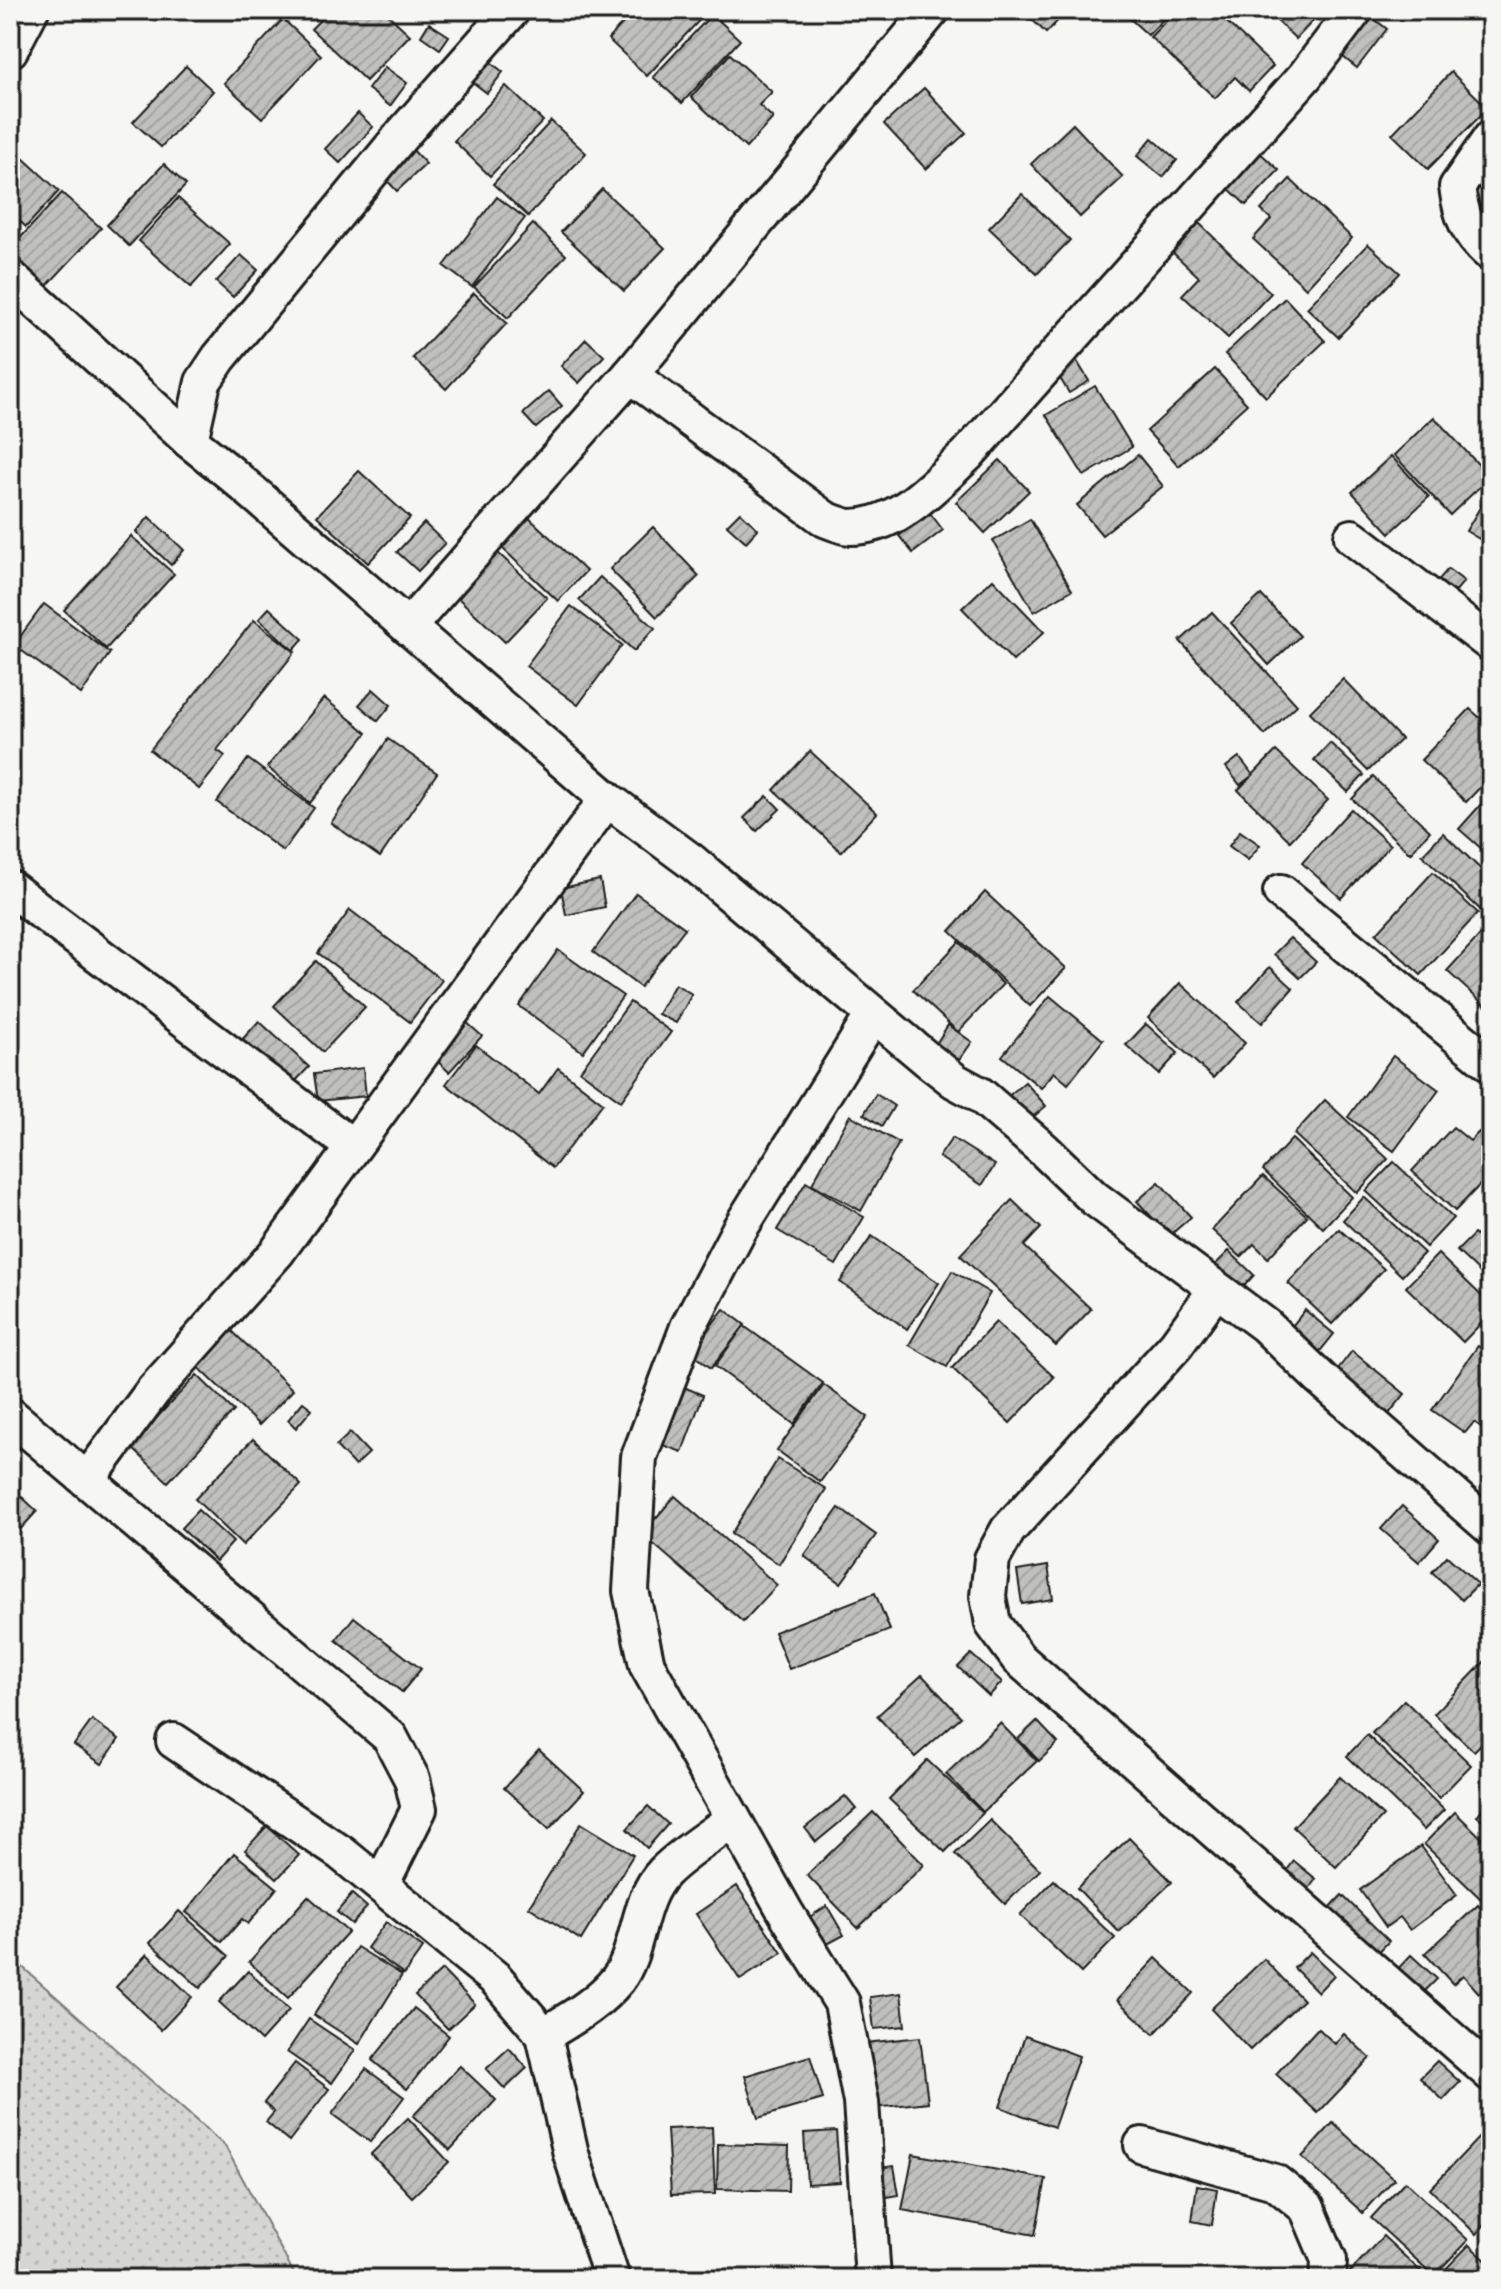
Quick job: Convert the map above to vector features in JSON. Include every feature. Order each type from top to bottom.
[{"type":"street","points":[[10,50],[31,10]]},
{"type":"street","points":[[190,441],[203,382],[219,358],[400,137],[512,10]]},
{"type":"street","points":[[408,627],[630,375],[932,10]]},
{"type":"street","points":[[630,375],[825,519],[847,527],[873,523],[912,505],[967,455],[1253,136],[1305,76],[1355,10]]},
{"type":"street","points":[[1491,138],[1457,187],[1463,223],[1491,254]]},
{"type":"street","points":[[10,277],[190,441],[607,799],[691,861],[955,1081],[979,1094],[1094,1198],[1215,1291],[1265,1325],[1321,1379],[1491,1528]]},
{"type":"street","points":[[1352,537],[1491,644]]},
{"type":"street","points":[[88,1479],[153,1391],[277,1252],[607,799]]},
{"type":"street","points":[[10,888],[353,1147]]},
{"type":"street","points":[[1281,892],[1491,1064]]},
{"type":"street","points":[[873,1015],[739,1230],[688,1327],[639,1457],[631,1591],[647,1665],[786,1913],[842,2003],[861,2102],[873,2279]]},
{"type":"street","points":[[1215,1291],[1176,1345],[1008,1530],[992,1559],[988,1596],[993,1624],[1018,1658],[1491,2074]]},
{"type":"street","points":[[10,1415],[390,1737],[412,1779],[419,1809],[381,1885]]},
{"type":"street","points":[[174,1741],[341,1853],[496,1979],[544,2035],[571,2154],[612,2279]]},
{"type":"street","points":[[544,2035],[590,2006],[619,1978],[637,1933],[642,1909],[663,1873],[733,1819]]},
{"type":"street","points":[[1142,2145],[1275,2182],[1307,2208],[1329,2260],[1328,2279]]},
{"type":"shaded area","points":[[10,1956],[225,2146],[297,2279],[10,2279]]},
{"type":"building","points":[[330,10],[383,10],[410,35],[366,81],[311,29]]},
{"type":"building","points":[[635,10],[707,12],[647,76],[608,39]]},
{"type":"building","points":[[1022,10],[1068,10],[1046,33]]},
{"type":"building","points":[[1133,10],[1172,10],[1148,35],[1127,16]]},
{"type":"building","points":[[1176,10],[1214,10],[1273,66],[1249,91],[1235,77],[1215,98],[1150,37]]},
{"type":"building","points":[[1283,10],[1323,10],[1296,39],[1275,19]]},
{"type":"building","points":[[712,14],[740,40],[682,103],[653,77]]},
{"type":"building","points":[[1368,14],[1387,29],[1357,68],[1338,53]]},
{"type":"building","points":[[283,19],[321,55],[262,118],[224,83]]},
{"type":"building","points":[[429,23],[449,36],[440,49],[421,36]]},
{"type":"building","points":[[730,54],[772,92],[759,105],[773,118],[746,148],[691,97]]},
{"type":"building","points":[[483,56],[503,72],[487,93],[466,77]]},
{"type":"building","points":[[186,66],[213,91],[161,147],[133,122]]},
{"type":"building","points":[[385,67],[407,83],[390,106],[368,89]]},
{"type":"building","points":[[1451,72],[1488,108],[1428,169],[1392,134]]},
{"type":"building","points":[[506,86],[543,121],[490,176],[454,141]]},
{"type":"building","points":[[924,88],[966,133],[926,169],[884,124]]},
{"type":"building","points":[[358,113],[373,127],[340,163],[325,149]]},
{"type":"building","points":[[551,121],[586,153],[528,216],[493,184]]},
{"type":"building","points":[[1073,124],[1123,177],[1080,217],[1031,164]]},
{"type":"building","points":[[1152,138],[1177,160],[1163,177],[1137,156]]},
{"type":"building","points":[[11,147],[59,191],[26,227],[10,212]]},
{"type":"building","points":[[410,147],[426,164],[397,191],[381,174]]},
{"type":"building","points":[[1257,150],[1279,170],[1246,205],[1225,185]]},
{"type":"building","points":[[164,164],[186,185],[129,246],[107,225]]},
{"type":"building","points":[[1290,179],[1352,238],[1306,288],[1253,239],[1271,219],[1261,210]]},
{"type":"building","points":[[602,189],[665,248],[624,291],[561,232]]},
{"type":"building","points":[[62,193],[101,228],[42,291],[10,261],[10,249]]},
{"type":"building","points":[[1022,194],[1070,240],[1037,274],[989,228]]},
{"type":"building","points":[[497,197],[525,218],[472,287],[444,266]]},
{"type":"building","points":[[178,198],[230,244],[191,287],[139,241]]},
{"type":"building","points":[[1199,223],[1271,293],[1228,338],[1182,295],[1199,277],[1172,252]]},
{"type":"building","points":[[533,224],[566,255],[508,318],[474,287]]},
{"type":"building","points":[[1368,244],[1400,273],[1338,337],[1307,308]]},
{"type":"building","points":[[241,255],[258,270],[233,297],[216,282]]},
{"type":"building","points":[[474,293],[507,323],[446,389],[413,358]]},
{"type":"building","points":[[1285,298],[1325,341],[1266,397],[1225,354]]},
{"type":"building","points":[[586,339],[604,356],[579,383],[561,366]]},
{"type":"building","points":[[1075,358],[1089,381],[1069,393],[1055,370]]},
{"type":"building","points":[[1215,369],[1247,404],[1179,466],[1147,431]]},
{"type":"building","points":[[1095,386],[1132,447],[1084,476],[1046,415]]},
{"type":"building","points":[[549,391],[562,406],[536,428],[523,414]]},
{"type":"building","points":[[1434,417],[1490,477],[1450,515],[1394,455]]},
{"type":"building","points":[[1138,455],[1163,486],[1102,535],[1077,505]]},
{"type":"building","points":[[1391,456],[1429,497],[1390,533],[1352,492]]},
{"type":"building","points":[[1000,460],[1029,491],[985,533],[956,502]]},
{"type":"building","points":[[359,471],[410,518],[368,563],[317,516]]},
{"type":"building","points":[[1488,494],[1491,496],[1491,546],[1466,531]]},
{"type":"building","points":[[740,512],[758,529],[746,542],[727,525]]},
{"type":"building","points":[[930,513],[943,530],[913,553],[899,536]]},
{"type":"building","points":[[527,516],[586,571],[558,601],[500,546]]},
{"type":"building","points":[[149,517],[184,550],[171,565],[136,532]]},
{"type":"building","points":[[1030,519],[1072,590],[1034,612],[993,541]]},
{"type":"building","points":[[424,523],[445,543],[418,571],[397,552]]},
{"type":"building","points":[[653,527],[699,576],[657,617],[610,569]]},
{"type":"building","points":[[131,536],[174,574],[106,649],[64,610]]},
{"type":"building","points":[[498,553],[547,598],[505,642],[457,597]]},
{"type":"building","points":[[1448,569],[1464,581],[1451,597],[1435,584]]},
{"type":"building","points":[[600,577],[655,628],[634,651],[579,600]]},
{"type":"building","points":[[993,579],[1044,632],[1013,661],[962,608]]},
{"type":"building","points":[[1261,595],[1300,636],[1269,665],[1231,623]]},
{"type":"building","points":[[44,604],[110,653],[81,694],[14,645]]},
{"type":"building","points":[[571,606],[622,645],[578,705],[526,666]]},
{"type":"building","points":[[269,608],[303,639],[293,650],[259,619]]},
{"type":"building","points":[[1212,612],[1297,705],[1265,735],[1180,641]]},
{"type":"building","points":[[254,620],[295,652],[217,750],[225,756],[199,789],[150,750]]},
{"type":"building","points":[[1343,679],[1401,739],[1368,771],[1310,712]]},
{"type":"building","points":[[373,689],[391,705],[378,721],[359,705]]},
{"type":"building","points":[[324,698],[367,733],[310,803],[267,767]]},
{"type":"building","points":[[1470,709],[1488,725],[1491,722],[1491,776],[1466,802],[1421,760]]},
{"type":"building","points":[[388,739],[437,773],[380,857],[331,823]]},
{"type":"building","points":[[1330,743],[1364,775],[1348,792],[1314,760]]},
{"type":"building","points":[[810,751],[877,813],[841,852],[774,790]]},
{"type":"building","points":[[1276,751],[1328,800],[1290,841],[1238,790]]},
{"type":"building","points":[[1239,757],[1253,775],[1240,785],[1226,767]]},
{"type":"building","points":[[248,759],[314,808],[283,851],[217,802]]},
{"type":"building","points":[[1373,777],[1430,831],[1410,853],[1352,799]]},
{"type":"building","points":[[767,796],[780,809],[757,831],[744,818]]},
{"type":"building","points":[[1484,801],[1491,807],[1491,857],[1459,829]]},
{"type":"building","points":[[1351,809],[1390,845],[1341,898],[1302,863]]},
{"type":"building","points":[[1240,831],[1260,845],[1248,860],[1229,846]]},
{"type":"building","points":[[1443,833],[1491,879],[1491,910],[1486,915],[1422,855]]},
{"type":"building","points":[[1433,872],[1478,913],[1421,975],[1376,934]]},
{"type":"building","points":[[600,880],[605,907],[566,915],[561,888]]},
{"type":"building","points":[[985,892],[1066,968],[1030,1006],[950,931]]},
{"type":"building","points":[[636,893],[685,928],[640,987],[593,952]]},
{"type":"building","points":[[350,910],[442,980],[410,1022],[318,953]]},
{"type":"building","points":[[1491,923],[1491,1011],[1447,971]]},
{"type":"building","points":[[1290,938],[1316,962],[1300,978],[1274,954]]},
{"type":"building","points":[[959,942],[1003,984],[958,1032],[913,990]]},
{"type":"building","points":[[558,950],[623,996],[583,1052],[519,1006]]},
{"type":"building","points":[[316,961],[365,1007],[323,1052],[274,1006]]},
{"type":"building","points":[[1270,967],[1293,988],[1262,1023],[1238,1002]]},
{"type":"building","points":[[1180,983],[1245,1043],[1213,1078],[1148,1018]]},
{"type":"building","points":[[675,984],[692,994],[676,1023],[658,1014]]},
{"type":"building","points":[[1050,996],[1103,1040],[1068,1084],[1054,1072],[1041,1088],[1002,1056]]},
{"type":"building","points":[[630,1002],[671,1032],[621,1101],[580,1071]]},
{"type":"building","points":[[259,1021],[309,1067],[289,1088],[239,1043]]},
{"type":"building","points":[[465,1021],[482,1036],[449,1072],[432,1056]]},
{"type":"building","points":[[1146,1024],[1178,1053],[1159,1074],[1126,1045]]},
{"type":"building","points":[[948,1025],[972,1042],[957,1063],[934,1047]]},
{"type":"building","points":[[476,1045],[539,1094],[558,1068],[603,1103],[553,1168],[446,1084]]},
{"type":"building","points":[[1393,1056],[1439,1090],[1394,1151],[1348,1117]]},
{"type":"building","points":[[363,1068],[366,1096],[318,1101],[314,1074]]},
{"type":"building","points":[[1025,1082],[1046,1106],[1026,1123],[1005,1099]]},
{"type":"building","points":[[876,1094],[894,1106],[882,1126],[864,1114]]},
{"type":"building","points":[[1325,1100],[1388,1159],[1357,1193],[1294,1134]]},
{"type":"building","points":[[850,1115],[899,1143],[861,1211],[812,1184]]},
{"type":"building","points":[[1453,1127],[1470,1141],[1479,1132],[1491,1143],[1491,1173],[1455,1211],[1412,1171]]},
{"type":"building","points":[[952,1138],[995,1165],[982,1185],[939,1157]]},
{"type":"building","points":[[1292,1139],[1352,1197],[1323,1228],[1263,1170]]},
{"type":"building","points":[[1394,1162],[1453,1218],[1426,1247],[1366,1191]]},
{"type":"building","points":[[1263,1176],[1307,1216],[1268,1258],[1254,1244],[1241,1257],[1212,1230]]},
{"type":"building","points":[[806,1182],[864,1217],[836,1265],[777,1230]]},
{"type":"building","points":[[1159,1182],[1191,1217],[1169,1236],[1137,1201]]},
{"type":"building","points":[[1364,1197],[1424,1253],[1402,1276],[1343,1220]]},
{"type":"building","points":[[1012,1200],[1041,1228],[1024,1246],[1091,1309],[1056,1346],[960,1255]]},
{"type":"building","points":[[1339,1229],[1384,1269],[1332,1324],[1288,1283]]},
{"type":"building","points":[[1474,1234],[1491,1249],[1491,1263],[1488,1266],[1491,1269],[1491,1283],[1457,1251]]},
{"type":"building","points":[[872,1236],[939,1283],[907,1329],[840,1282]]},
{"type":"building","points":[[1229,1251],[1254,1275],[1237,1294],[1211,1269]]},
{"type":"building","points":[[1438,1254],[1491,1305],[1491,1313],[1463,1342],[1406,1287]]},
{"type":"building","points":[[952,1271],[990,1293],[947,1367],[909,1345]]},
{"type":"building","points":[[724,1309],[745,1325],[711,1368],[691,1352]]},
{"type":"building","points":[[1305,1310],[1334,1334],[1317,1355],[1288,1331]]},
{"type":"building","points":[[996,1322],[1054,1377],[1010,1423],[952,1368]]},
{"type":"building","points":[[744,1326],[823,1383],[794,1424],[715,1366]]},
{"type":"building","points":[[228,1327],[293,1390],[259,1425],[194,1363]]},
{"type":"building","points":[[1478,1346],[1491,1355],[1491,1434],[1474,1422],[1465,1433],[1432,1410]]},
{"type":"building","points":[[1352,1351],[1405,1394],[1388,1415],[1335,1373]]},
{"type":"building","points":[[197,1375],[234,1411],[168,1482],[130,1446]]},
{"type":"building","points":[[679,1385],[703,1395],[682,1452],[657,1443]]},
{"type":"building","points":[[824,1385],[868,1417],[820,1482],[777,1450]]},
{"type":"building","points":[[303,1402],[312,1409],[296,1428],[288,1420]]},
{"type":"building","points":[[350,1433],[369,1453],[355,1466],[336,1446]]},
{"type":"building","points":[[253,1439],[301,1485],[243,1545],[195,1499]]},
{"type":"building","points":[[778,1459],[826,1489],[779,1564],[731,1534]]},
{"type":"building","points":[[10,1486],[37,1511],[10,1541]]},
{"type":"building","points":[[675,1496],[777,1585],[743,1622],[642,1534]]},
{"type":"building","points":[[1402,1506],[1439,1539],[1419,1562],[1381,1529]]},
{"type":"building","points":[[839,1508],[876,1535],[841,1583],[804,1556]]},
{"type":"building","points":[[198,1510],[233,1542],[216,1561],[181,1528]]},
{"type":"building","points":[[1447,1556],[1478,1584],[1462,1600],[1432,1572]]},
{"type":"building","points":[[1048,1566],[1053,1599],[1022,1604],[1017,1571]]},
{"type":"building","points":[[875,1593],[890,1630],[789,1669],[774,1632]]},
{"type":"building","points":[[354,1617],[421,1669],[402,1692],[336,1640]]},
{"type":"building","points":[[971,1654],[1002,1682],[989,1696],[958,1667]]},
{"type":"building","points":[[1488,1658],[1491,1661],[1491,1734],[1474,1751],[1434,1714]]},
{"type":"building","points":[[922,1675],[961,1717],[915,1757],[877,1716]]},
{"type":"building","points":[[1404,1700],[1471,1765],[1439,1798],[1372,1733]]},
{"type":"building","points":[[92,1720],[119,1739],[102,1764],[74,1745]]},
{"type":"building","points":[[1037,1721],[1058,1743],[1039,1761],[1018,1739]]},
{"type":"building","points":[[1000,1723],[1037,1761],[983,1812],[946,1774]]},
{"type":"building","points":[[1367,1735],[1444,1810],[1424,1830],[1347,1756]]},
{"type":"building","points":[[539,1750],[584,1791],[549,1829],[504,1788]]},
{"type":"building","points":[[927,1760],[983,1813],[945,1852],[889,1799]]},
{"type":"building","points":[[1340,1777],[1383,1816],[1336,1867],[1293,1827]]},
{"type":"building","points":[[845,1796],[856,1809],[816,1842],[805,1828]]},
{"type":"building","points":[[1491,1797],[1491,1826],[1477,1816]]},
{"type":"building","points":[[648,1806],[668,1824],[647,1848],[627,1829]]},
{"type":"building","points":[[873,1812],[924,1865],[858,1928],[807,1875]]},
{"type":"building","points":[[1455,1812],[1491,1847],[1491,1888],[1481,1899],[1424,1844]]},
{"type":"building","points":[[990,1820],[1040,1870],[1005,1904],[955,1854]]},
{"type":"building","points":[[581,1823],[633,1855],[581,1940],[529,1907]]},
{"type":"building","points":[[267,1826],[299,1855],[277,1879],[245,1850]]},
{"type":"building","points":[[1129,1838],[1172,1882],[1119,1932],[1077,1888]]},
{"type":"building","points":[[1421,1846],[1457,1895],[1410,1930],[1400,1917],[1386,1927],[1360,1890]]},
{"type":"building","points":[[234,1853],[277,1888],[248,1924],[242,1919],[222,1942],[186,1912]]},
{"type":"building","points":[[1294,1861],[1316,1879],[1304,1895],[1282,1877]]},
{"type":"building","points":[[1054,1880],[1115,1938],[1081,1973],[1020,1915]]},
{"type":"building","points":[[737,1886],[782,1953],[740,1980],[696,1914]]},
{"type":"building","points":[[352,1894],[367,1907],[352,1924],[337,1912]]},
{"type":"building","points":[[1342,1895],[1389,1941],[1372,1959],[1325,1913]]},
{"type":"building","points":[[308,1896],[348,1932],[288,1998],[249,1962]]},
{"type":"building","points":[[1478,1905],[1491,1920],[1491,1982],[1479,1993],[1463,1975],[1453,1984],[1425,1954]]},
{"type":"building","points":[[827,1906],[844,1935],[824,1946],[808,1918]]},
{"type":"building","points":[[179,1911],[229,1956],[200,1988],[150,1943]]},
{"type":"building","points":[[386,1922],[423,1948],[404,1974],[367,1948]]},
{"type":"building","points":[[357,1947],[402,1975],[359,2044],[314,2015]]},
{"type":"building","points":[[1310,1952],[1334,1975],[1318,1992],[1294,1968]]},
{"type":"building","points":[[147,1954],[192,1997],[161,2030],[116,1987]]},
{"type":"building","points":[[1411,1955],[1437,1979],[1418,1998],[1393,1974]]},
{"type":"building","points":[[1156,1958],[1193,1993],[1154,2034],[1117,2000]]},
{"type":"building","points":[[1264,1959],[1303,2000],[1250,2050],[1211,2009]]},
{"type":"building","points":[[442,1970],[475,2004],[448,2029],[415,1995]]},
{"type":"building","points":[[248,1971],[289,2010],[261,2041],[219,2002]]},
{"type":"building","points":[[901,1993],[905,2026],[874,2029],[870,1997]]},
{"type":"building","points":[[414,2008],[449,2036],[407,2089],[372,2060]]},
{"type":"building","points":[[309,2019],[355,2050],[332,2083],[287,2052]]},
{"type":"building","points":[[1318,2028],[1335,2044],[1344,2034],[1370,2058],[1318,2113],[1276,2074]]},
{"type":"building","points":[[1025,2036],[1079,2056],[1054,2127],[1000,2107]]},
{"type":"building","points":[[920,2037],[928,2102],[874,2108],[866,2043]]},
{"type":"building","points":[[509,2048],[527,2068],[505,2089],[486,2069]]},
{"type":"building","points":[[810,2056],[823,2099],[758,2118],[745,2076]]},
{"type":"building","points":[[1437,2061],[1460,2082],[1443,2100],[1420,2078]]},
{"type":"building","points":[[295,2063],[329,2089],[289,2141],[266,2122],[274,2112],[264,2103]]},
{"type":"building","points":[[460,2066],[496,2100],[450,2150],[413,2116]]},
{"type":"building","points":[[366,2069],[404,2097],[370,2142],[332,2114]]},
{"type":"building","points":[[408,2118],[449,2162],[412,2197],[371,2154]]},
{"type":"building","points":[[1333,2123],[1394,2179],[1363,2213],[1302,2157]]},
{"type":"building","points":[[712,2127],[715,2194],[671,2195],[667,2129]]},
{"type":"building","points":[[836,2131],[840,2182],[807,2184],[804,2133]]},
{"type":"building","points":[[1483,2133],[1491,2141],[1491,2218],[1476,2234],[1430,2189]]},
{"type":"building","points":[[718,2144],[789,2146],[788,2191],[717,2189]]},
{"type":"building","points":[[913,2154],[1046,2179],[1035,2235],[902,2210]]},
{"type":"building","points":[[894,2166],[899,2195],[875,2199],[870,2169]]},
{"type":"building","points":[[1405,2181],[1468,2240],[1434,2276],[1371,2218]]},
{"type":"building","points":[[1197,2185],[1217,2189],[1212,2225],[1192,2221]]},
{"type":"building","points":[[1383,2236],[1429,2279],[1358,2279],[1350,2272]]},
{"type":"building","points":[[1469,2245],[1491,2265],[1491,2279],[1442,2279],[1439,2276]]}]
